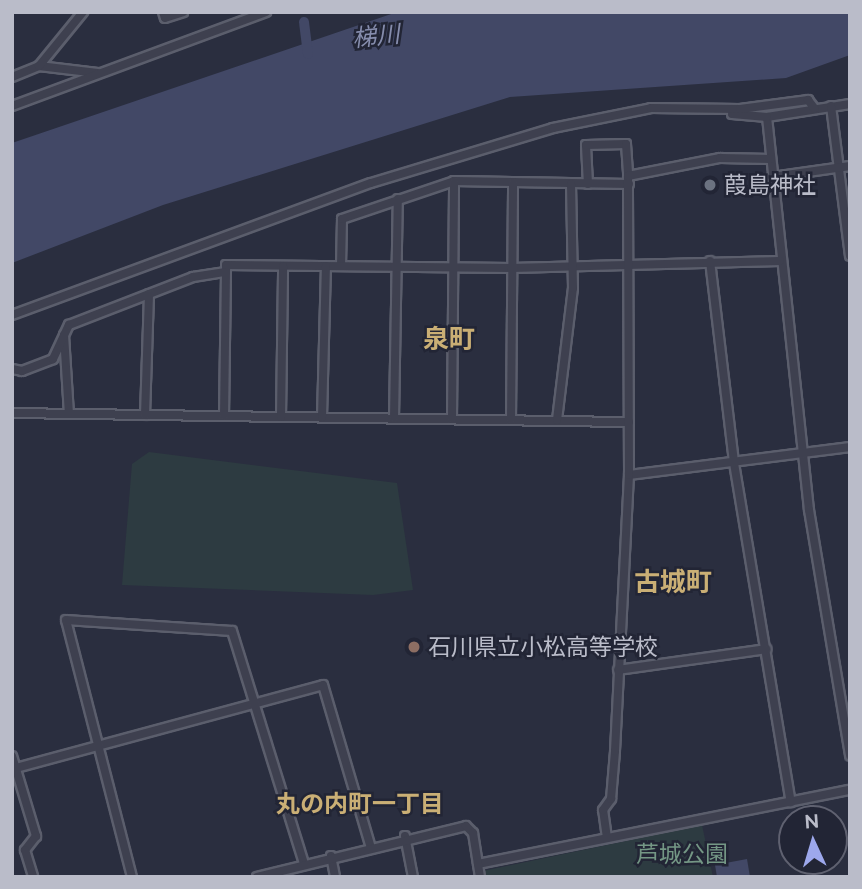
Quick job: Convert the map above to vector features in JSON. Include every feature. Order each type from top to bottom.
[{"type":"street","points":[[12,77],[39,66],[83,12]]},
{"type":"street","points":[[163,12],[165,18],[183,12]]},
{"type":"street","points":[[12,106],[266,12]]},
{"type":"street","points":[[39,66],[100,73]]},
{"type":"street","points":[[12,315],[484,146],[651,108],[719,109],[808,100],[815,109]]},
{"type":"street","points":[[719,109],[767,117],[850,104]]},
{"type":"street","points":[[831,106],[846,167],[850,256]]},
{"type":"street","points":[[767,117],[780,261],[803,454],[850,756]]},
{"type":"street","points":[[588,184],[586,145],[626,144],[630,263],[629,475],[611,799],[603,810],[607,838]]},
{"type":"street","points":[[341,266],[342,219],[454,181],[588,184],[628,180],[720,158],[771,159]]},
{"type":"street","points":[[772,177],[846,167]]},
{"type":"street","points":[[452,419],[454,181]]},
{"type":"street","points":[[511,420],[513,182]]},
{"type":"street","points":[[557,420],[574,265],[571,184]]},
{"type":"street","points":[[394,418],[398,199]]},
{"type":"street","points":[[710,261],[734,463],[791,802]]},
{"type":"street","points":[[224,416],[226,265],[512,268],[780,261]]},
{"type":"street","points":[[281,417],[283,266]]},
{"type":"street","points":[[322,417],[326,266]]},
{"type":"street","points":[[12,369],[53,359],[69,325],[149,294],[226,272]]},
{"type":"street","points":[[145,415],[149,294]]},
{"type":"street","points":[[64,335],[69,414]]},
{"type":"street","points":[[12,413],[629,422]]},
{"type":"street","points":[[629,475],[850,447]]},
{"type":"street","points":[[132,877],[95,745],[66,620],[232,631],[251,707],[304,864]]},
{"type":"street","points":[[618,670],[767,649]]},
{"type":"street","points":[[14,768],[251,707],[323,685],[370,845]]},
{"type":"street","points":[[12,756],[36,836],[25,850],[33,877]]},
{"type":"street","points":[[478,864],[850,790]]},
{"type":"street","points":[[257,877],[405,836],[466,826],[473,833],[480,877]]},
{"type":"street","points":[[405,836],[413,877]]},
{"type":"street","points":[[331,856],[335,877]]},
{"type":"green space","points":[[149,452],[397,483],[413,590],[373,595],[122,585],[132,464]]},
{"type":"green space","name":"芦城公園","points":[[702,825],[713,877],[483,877],[483,871]]},
{"type":"water","name":"梯川","points":[[397,12],[850,12],[850,55],[786,78],[510,97],[163,205],[12,263],[12,143]]},
{"type":"water","points":[[747,859],[750,877],[717,877],[715,865]]},
{"type":"waterway","points":[[304,22],[308,54]]},
{"type":"place","name":"葭島神社","points":[[710,185]]},
{"type":"place","name":"石川県立小松高等学校","points":[[414,647]]},
{"type":"district","name":"泉町","points":[[449,340]]},
{"type":"district","name":"古城町","points":[[673,583]]},
{"type":"district","name":"丸の内町一丁目","points":[[360,804]]}]
